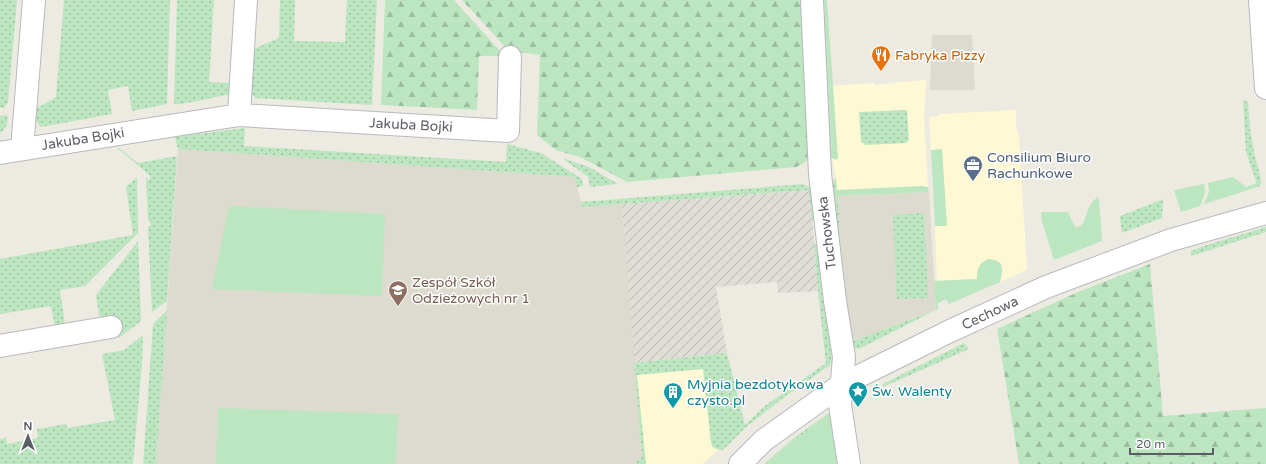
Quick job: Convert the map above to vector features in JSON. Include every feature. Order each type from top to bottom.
[{"type":"street","name":"Jakuba Bojki","points":[[22,149],[34,0]]},
{"type":"street","points":[[239,115],[246,0]]},
{"type":"street","name":"Tuchowska","points":[[812,0],[820,174],[835,301],[844,357],[840,405],[849,464]]},
{"type":"street","points":[[1260,0],[1266,88]]},
{"type":"street","name":"Jakuba Bojki","points":[[0,153],[239,115],[508,131],[510,57]]},
{"type":"street","name":"Cechowa","points":[[740,464],[764,440],[841,385],[948,332],[1046,287],[1171,240],[1266,213]]},
{"type":"street","points":[[0,346],[111,327]]},
{"type":"shaded area","points":[[932,35],[972,35],[975,90],[930,90]]},
{"type":"shaded area","points":[[926,80],[924,117],[928,187],[837,190],[832,158],[828,86],[874,83],[874,85]]},
{"type":"shaded area","points":[[1016,110],[1016,126],[1019,136],[1027,270],[1000,282],[1003,270],[977,271],[977,279],[937,281],[935,226],[947,226],[942,149],[931,150],[929,117],[938,116],[939,114]]},
{"type":"shaded area","name":"Zespół Szkół Odzieżowych nr 1","points":[[178,149],[575,177],[582,207],[622,204],[642,458],[634,464],[156,464]]},
{"type":"shaded area","points":[[810,190],[818,291],[778,293],[777,282],[716,287],[727,353],[634,363],[622,204]]},
{"type":"shaded area","points":[[929,192],[936,310],[856,340],[851,335],[842,260],[837,196]]},
{"type":"shaded area","points":[[727,353],[744,425],[703,464],[642,464],[634,363]]},
{"type":"green space","points":[[0,0],[17,0],[8,102],[4,108],[0,108]]},
{"type":"green space","points":[[64,0],[170,0],[167,104],[132,111],[128,86],[108,90],[112,114],[41,127],[35,120],[34,110],[56,97]]},
{"type":"green space","points":[[177,0],[214,0],[209,82],[231,83],[231,94],[182,104],[174,104]]},
{"type":"green space","points":[[280,0],[295,0],[294,41],[345,42],[347,0],[377,0],[372,105],[255,98],[251,91],[252,50],[279,38]]},
{"type":"green space","points":[[385,0],[454,0],[501,52],[499,56],[479,56],[477,110],[381,105]]},
{"type":"green space","points":[[462,0],[801,0],[809,157],[804,163],[796,167],[627,182],[582,158],[556,150],[537,135],[540,55],[509,51]]},
{"type":"green space","points":[[821,0],[824,0],[832,158],[829,157]]},
{"type":"green space","points":[[824,0],[827,0],[838,158],[836,160],[832,158]]},
{"type":"green space","points":[[1243,100],[1248,102],[1250,128],[1255,157],[1261,178],[1261,184],[1258,187],[1246,152]]},
{"type":"green space","points":[[907,110],[909,140],[906,143],[865,145],[861,141],[859,112]]},
{"type":"green space","points":[[7,115],[8,120],[4,129],[0,133],[0,116]]},
{"type":"green space","points":[[245,128],[244,146],[506,162],[507,144],[541,153],[582,179],[583,186],[577,187],[575,177],[178,149],[175,137]]},
{"type":"green space","points":[[117,148],[138,163],[177,156],[167,301],[152,312],[148,226],[151,226],[150,221],[148,221],[146,176],[147,180],[150,179],[149,174],[146,174],[146,172]]},
{"type":"green space","points":[[942,149],[947,226],[935,226],[931,150]]},
{"type":"green space","points":[[562,158],[589,167],[618,184],[590,187],[588,177]]},
{"type":"green space","points":[[137,177],[138,233],[85,286],[60,290],[65,324],[55,327],[51,306],[0,314],[0,259],[133,235],[126,187]]},
{"type":"green space","points":[[1233,177],[1246,187],[1257,183],[1258,187],[1204,204],[1209,192],[1208,183]]},
{"type":"green space","points":[[836,178],[842,260],[851,335],[856,340],[936,310],[859,349],[855,348],[851,344],[831,183]]},
{"type":"green space","points":[[803,184],[813,189],[815,220],[812,221],[809,190],[582,207],[581,202]]},
{"type":"green space","points":[[1204,184],[1205,193],[1200,206],[1181,212],[1174,190]]},
{"type":"green space","points":[[928,187],[929,192],[837,196],[837,190]]},
{"type":"green space","points":[[1099,197],[1102,241],[1054,260],[1042,222],[1041,212],[1068,212],[1075,227],[1081,226],[1092,202]]},
{"type":"green space","points":[[1163,199],[1162,218],[1122,233],[1120,216]]},
{"type":"green space","points":[[229,206],[385,214],[382,296],[212,289]]},
{"type":"green space","points":[[924,213],[928,298],[897,299],[893,215]]},
{"type":"green space","points":[[1266,227],[1266,232],[1191,256],[1191,251]]},
{"type":"green space","points":[[138,241],[141,321],[119,338],[99,315],[96,295]]},
{"type":"green space","points":[[814,243],[817,244],[832,361],[830,365],[746,427],[723,450],[716,449],[712,446],[711,442],[703,369],[637,375],[646,464],[634,464],[642,457],[634,363],[727,353],[745,425],[766,405],[826,363]]},
{"type":"green space","points":[[988,259],[997,261],[1002,266],[1000,282],[949,304],[946,299],[937,304],[939,308],[936,310],[934,281],[977,279],[979,267]]},
{"type":"green space","points":[[1150,264],[1163,416],[1266,408],[1266,464],[1019,464],[997,329],[1078,292]]},
{"type":"green space","points":[[167,310],[156,464],[143,464],[153,324]]},
{"type":"green space","points":[[143,335],[133,464],[0,464],[0,439],[6,438],[7,444],[38,438],[37,429],[66,424],[67,428],[115,420],[102,354],[124,350]]},
{"type":"green space","points":[[964,343],[969,349],[883,387],[883,384]]},
{"type":"green space","points":[[218,408],[398,414],[396,464],[216,464]]},
{"type":"green space","points":[[830,412],[768,464],[764,464],[794,438]]},
{"type":"green space","points":[[831,412],[839,464],[768,464],[794,441]]},
{"type":"place","name":"Fabryka Pizzy","points":[[881,72]]},
{"type":"place","name":"Consilium Biuro Rachunkowe","points":[[973,182]]},
{"type":"place","name":"Zespół Szkół Odzieżowych nr 1","points":[[398,307]]},
{"type":"place","name":"Św. Walenty","points":[[858,408]]},
{"type":"place","name":"Myjnia bezdotykowa czysto.pl","points":[[673,409]]}]
